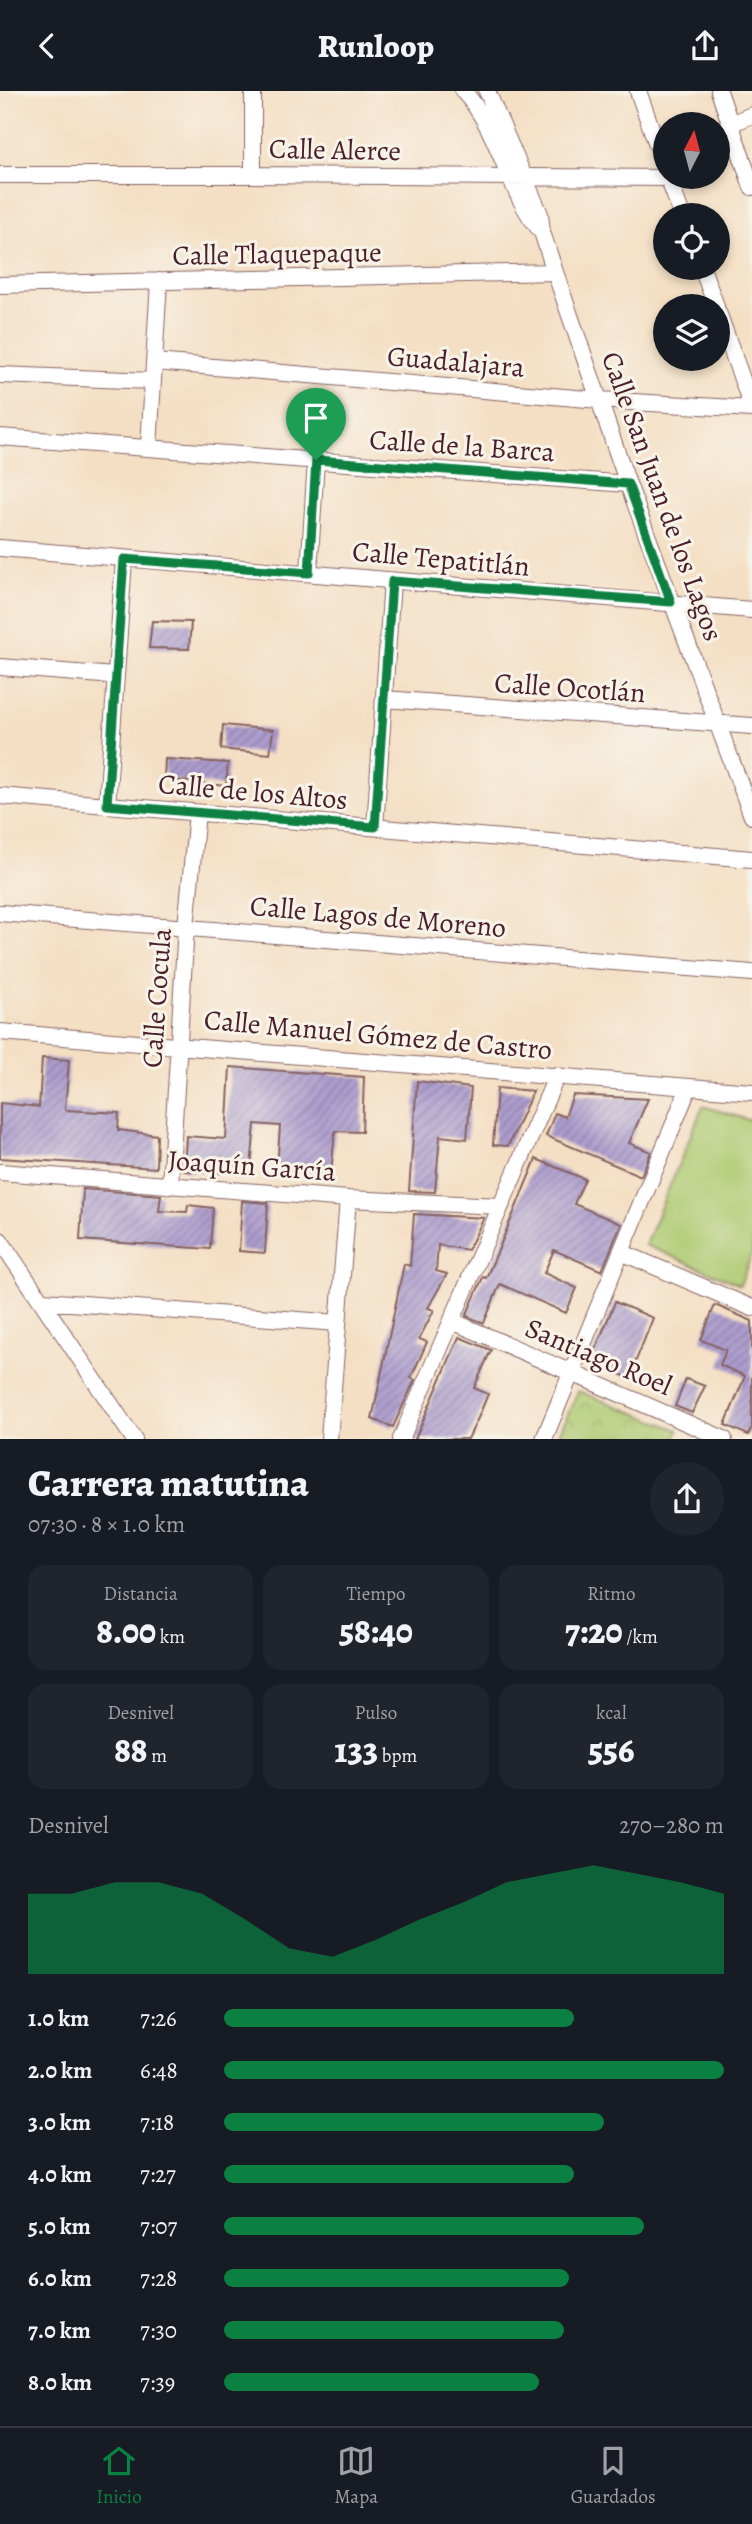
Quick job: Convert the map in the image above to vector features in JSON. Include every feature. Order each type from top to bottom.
[{"type":"street","points":[[253,91],[253,174]]},
{"type":"street","name":"Calle San Juan de los Lagos","points":[[463,91],[483,117],[540,214],[542,232],[555,272],[628,484],[752,816]]},
{"type":"street","name":"Calle San Juan de los Lagos","points":[[487,91],[517,178]]},
{"type":"street","points":[[638,91],[653,132]]},
{"type":"street","points":[[719,91],[726,112]]},
{"type":"street","points":[[752,115],[730,124],[752,187]]},
{"type":"street","name":"Calle Alerce","points":[[0,175],[253,174],[517,178],[653,174]]},
{"type":"street","name":"Calle Tlaquepaque","points":[[0,285],[555,272]]},
{"type":"street","points":[[149,447],[159,281]]},
{"type":"street","points":[[730,346],[752,408]]},
{"type":"street","name":"Guadalajara","points":[[155,362],[599,400],[752,408]]},
{"type":"street","points":[[0,375],[153,381]]},
{"type":"street","name":"Calle de la Barca","points":[[0,437],[628,484]]},
{"type":"street","points":[[309,573],[316,460]]},
{"type":"street","name":"Calle Tepatitlán","points":[[0,548],[752,610]]},
{"type":"street","points":[[107,805],[124,559]]},
{"type":"street","points":[[375,827],[392,581]]},
{"type":"street","points":[[0,667],[115,676]]},
{"type":"street","name":"Calle Ocotlán","points":[[384,699],[752,726]]},
{"type":"street","name":"Calle de los Altos","points":[[0,796],[752,859]]},
{"type":"street","name":"Calle Cocula","points":[[170,1186],[186,927],[197,813]]},
{"type":"street","name":"Calle Lagos de Moreno","points":[[0,913],[752,974]]},
{"type":"street","name":"Calle Manuel Gómez de Castro","points":[[0,1032],[752,1092]]},
{"type":"street","points":[[401,1439],[556,1075]]},
{"type":"street","points":[[544,1439],[689,1087]]},
{"type":"street","name":"Joaquín García","points":[[0,1172],[348,1199],[501,1206]]},
{"type":"street","points":[[328,1439],[348,1199]]},
{"type":"street","points":[[0,1240],[134,1439]]},
{"type":"street","points":[[621,1252],[750,1302]]},
{"type":"street","points":[[43,1301],[338,1323]]},
{"type":"street","name":"Santiago Roel","points":[[452,1321],[724,1439]]},
{"type":"green space","points":[[703,1106],[752,1121],[752,1253],[740,1285],[645,1245]]},
{"type":"green space","points":[[578,1391],[679,1430],[675,1439],[557,1439]]},
{"type":"building","points":[[152,621],[191,622],[189,649],[149,648]]},
{"type":"building","points":[[223,725],[273,730],[270,754],[221,749]]},
{"type":"building","points":[[165,759],[228,763],[226,786],[164,779]]},
{"type":"building","points":[[42,1058],[69,1060],[65,1110],[119,1113],[118,1130],[157,1135],[156,1168],[0,1158],[0,1103],[39,1107]]},
{"type":"building","points":[[230,1067],[364,1077],[362,1132],[335,1131],[331,1174],[277,1169],[280,1126],[255,1124],[251,1168],[224,1164],[223,1173],[184,1171],[186,1136],[226,1139]]},
{"type":"building","points":[[417,1081],[471,1088],[467,1139],[440,1136],[435,1192],[409,1191]]},
{"type":"building","points":[[497,1088],[533,1091],[508,1146],[493,1145]]},
{"type":"building","points":[[573,1095],[648,1099],[629,1143],[651,1152],[641,1176],[546,1136],[555,1113],[565,1117]]},
{"type":"building","points":[[536,1159],[585,1179],[574,1204],[621,1224],[602,1271],[554,1250],[544,1273],[577,1288],[566,1313],[500,1284],[484,1323],[466,1316],[483,1277],[486,1278]]},
{"type":"building","points":[[83,1189],[161,1195],[159,1211],[187,1212],[188,1205],[213,1208],[210,1249],[80,1240]]},
{"type":"building","points":[[242,1201],[268,1203],[265,1253],[239,1251]]},
{"type":"building","points":[[414,1214],[484,1218],[468,1250],[438,1245],[436,1271],[447,1274],[428,1308],[434,1310],[419,1339],[427,1342],[411,1378],[415,1380],[393,1427],[372,1419],[404,1264],[410,1266]]},
{"type":"building","points":[[615,1302],[653,1318],[629,1378],[590,1362]]},
{"type":"building","points":[[715,1305],[752,1321],[752,1427],[748,1435],[725,1425],[745,1376],[720,1365],[726,1350],[701,1340]]},
{"type":"building","points":[[459,1337],[491,1350],[474,1388],[488,1394],[478,1418],[468,1439],[415,1439]]},
{"type":"building","points":[[686,1379],[705,1386],[692,1413],[675,1406]]},
{"type":"route","points":[[316,460],[628,484],[671,602],[392,581],[375,827],[107,805],[124,559],[309,573],[316,460]]}]
